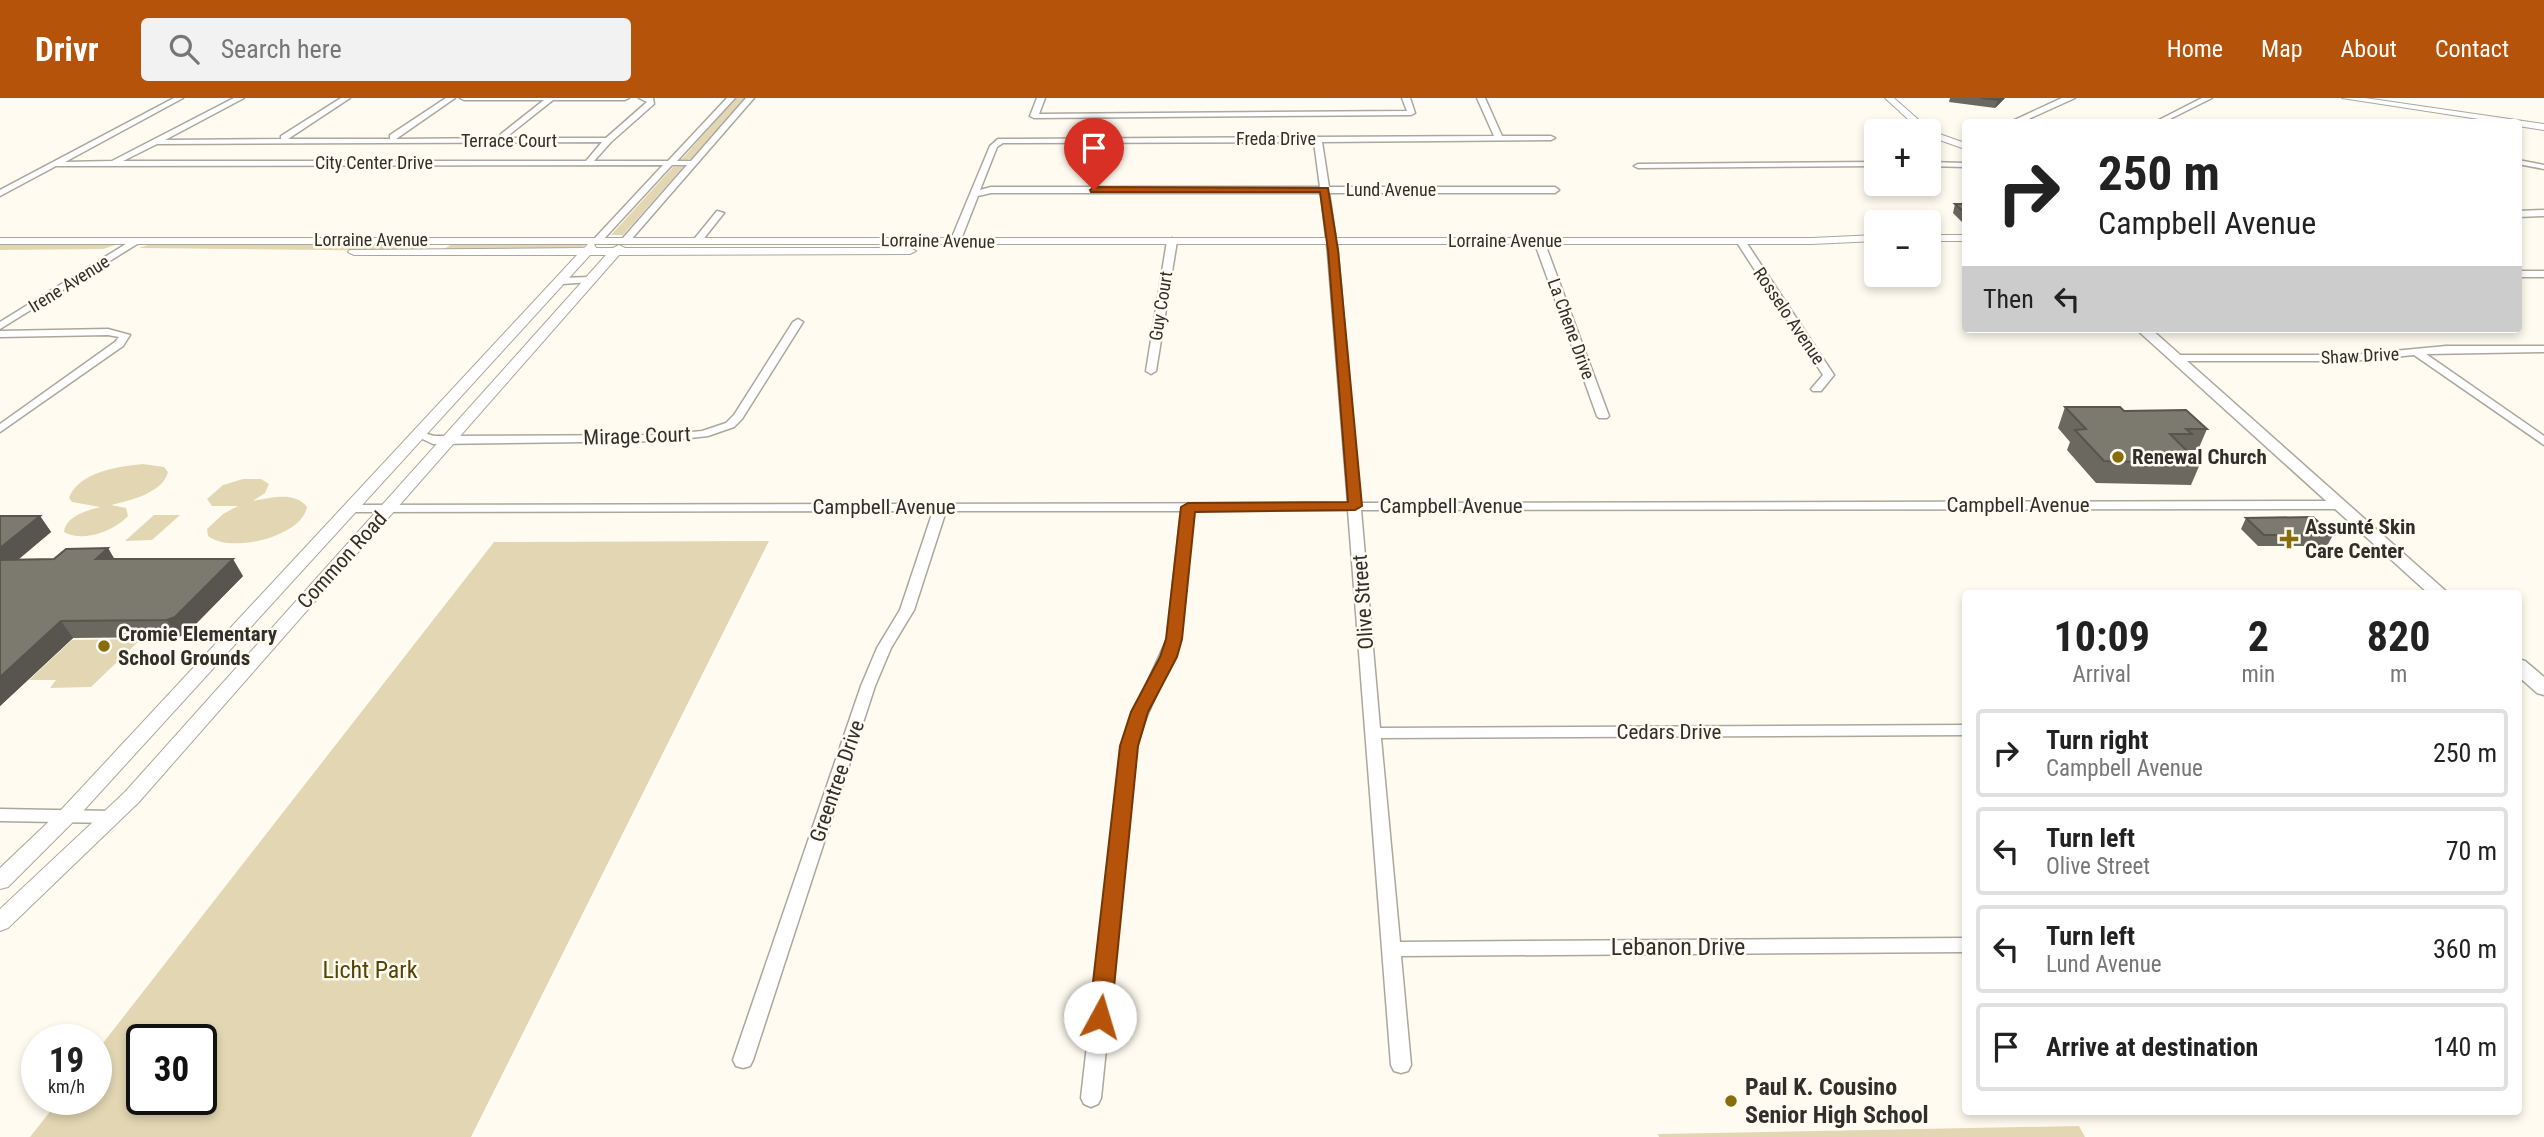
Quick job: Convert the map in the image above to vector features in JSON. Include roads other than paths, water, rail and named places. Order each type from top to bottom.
[{"type":"main road","points":[[2022,119],[2070,98]]},
{"type":"main road","points":[[2147,333],[2436,590]]},
{"type":"main road","points":[[2522,669],[2544,688]]},
{"type":"street","points":[[0,193],[180,98]]},
{"type":"street","points":[[111,164],[159,142],[240,98]]},
{"type":"street","points":[[284,138],[346,98]]},
{"type":"street","points":[[351,163],[450,98]]},
{"type":"street","points":[[464,98],[625,98]]},
{"type":"street","points":[[504,136],[551,98]]},
{"type":"street","name":"Common Road","points":[[0,881],[68,815],[731,98]]},
{"type":"street","name":"Common Road","points":[[0,922],[112,817],[450,440],[750,98]]},
{"type":"street","points":[[1041,98],[1034,116],[1411,113],[1406,98]]},
{"type":"street","points":[[1481,98],[1499,138]]},
{"type":"street","points":[[1889,98],[1912,119]]},
{"type":"street","points":[[2166,119],[2208,98]]},
{"type":"street","points":[[2346,98],[2489,119]]},
{"type":"street","points":[[588,163],[647,100]]},
{"type":"street","points":[[2522,124],[2544,127]]},
{"type":"street","points":[[1941,137],[1962,145]]},
{"type":"street","name":"Freda Drive","points":[[975,194],[995,146],[1001,141],[1551,138]]},
{"type":"street","name":"Olive Street","points":[[1318,139],[1332,246],[1401,1065]]},
{"type":"street","name":"Terrace Court","points":[[159,142],[608,140]]},
{"type":"street","name":"City Center Drive","points":[[55,164],[692,163]]},
{"type":"street","points":[[2522,163],[2544,167]]},
{"type":"street","points":[[1639,166],[1864,164]]},
{"type":"street","points":[[1941,164],[1962,165]]},
{"type":"street","name":"Lund Avenue","points":[[975,194],[990,190],[1555,190]]},
{"type":"street","points":[[955,242],[975,194]]},
{"type":"street","points":[[698,240],[720,213]]},
{"type":"street","points":[[2522,214],[2544,214]]},
{"type":"street","points":[[1941,238],[1962,238]]},
{"type":"street","points":[[857,253],[857,245],[866,239]]},
{"type":"street","name":"Lorraine Avenue","points":[[0,252],[586,253],[620,246],[698,240],[866,239],[1171,246],[1744,245],[1864,249]]},
{"type":"street","name":"Lorraine Avenue","points":[[1744,245],[1864,239]]},
{"type":"street","name":"Lorraine Avenue","points":[[0,241],[598,240],[620,246],[857,253],[1171,246]]},
{"type":"street","name":"Irene Avenue","points":[[0,326],[137,241]]},
{"type":"street","name":"La Chene Drive","points":[[1541,245],[1603,416]]},
{"type":"street","name":"Rosselo Avenue","points":[[1744,245],[1747,254],[1829,375],[1817,388]]},
{"type":"street","name":"Guy Court","points":[[1151,371],[1171,246]]},
{"type":"street","points":[[1941,249],[1962,249]]},
{"type":"street","points":[[2522,274],[2544,274]]},
{"type":"street","points":[[562,281],[589,280]]},
{"type":"street","name":"Mirage Court","points":[[420,435],[433,440],[663,438],[712,431],[730,425],[743,411],[798,322]]},
{"type":"street","points":[[0,334],[108,332],[125,335],[119,344],[0,429]]},
{"type":"street","name":"Shaw Drive","points":[[2175,358],[2352,358],[2446,349],[2544,349]]},
{"type":"street","points":[[2416,352],[2544,441]]},
{"type":"street","name":"Campbell Avenue","points":[[351,508],[2340,505]]},
{"type":"street","name":"Greentree Drive","points":[[743,1060],[869,686],[884,648],[907,610],[941,507]]},
{"type":"street","points":[[1091,1098],[1129,746],[1140,712],[1168,657],[1174,639],[1188,507]]},
{"type":"street","name":"Cedars Drive","points":[[1373,733],[1962,730]]},
{"type":"street","points":[[0,815],[112,817]]},
{"type":"street","name":"Lebanon Drive","points":[[1390,949],[1962,945]]},
{"type":"place","name":"Renewal Church","points":[[2118,457]]},
{"type":"place","name":"Assunté Skin Care Center","points":[[2289,539]]},
{"type":"place","name":"Cromie Elementary School Grounds","points":[[104,646]]},
{"type":"place","name":"Paul K. Cousino Senior High School","points":[[1731,1101]]},
{"type":"park label","name":"Licht Park","points":[[370,970]]}]
